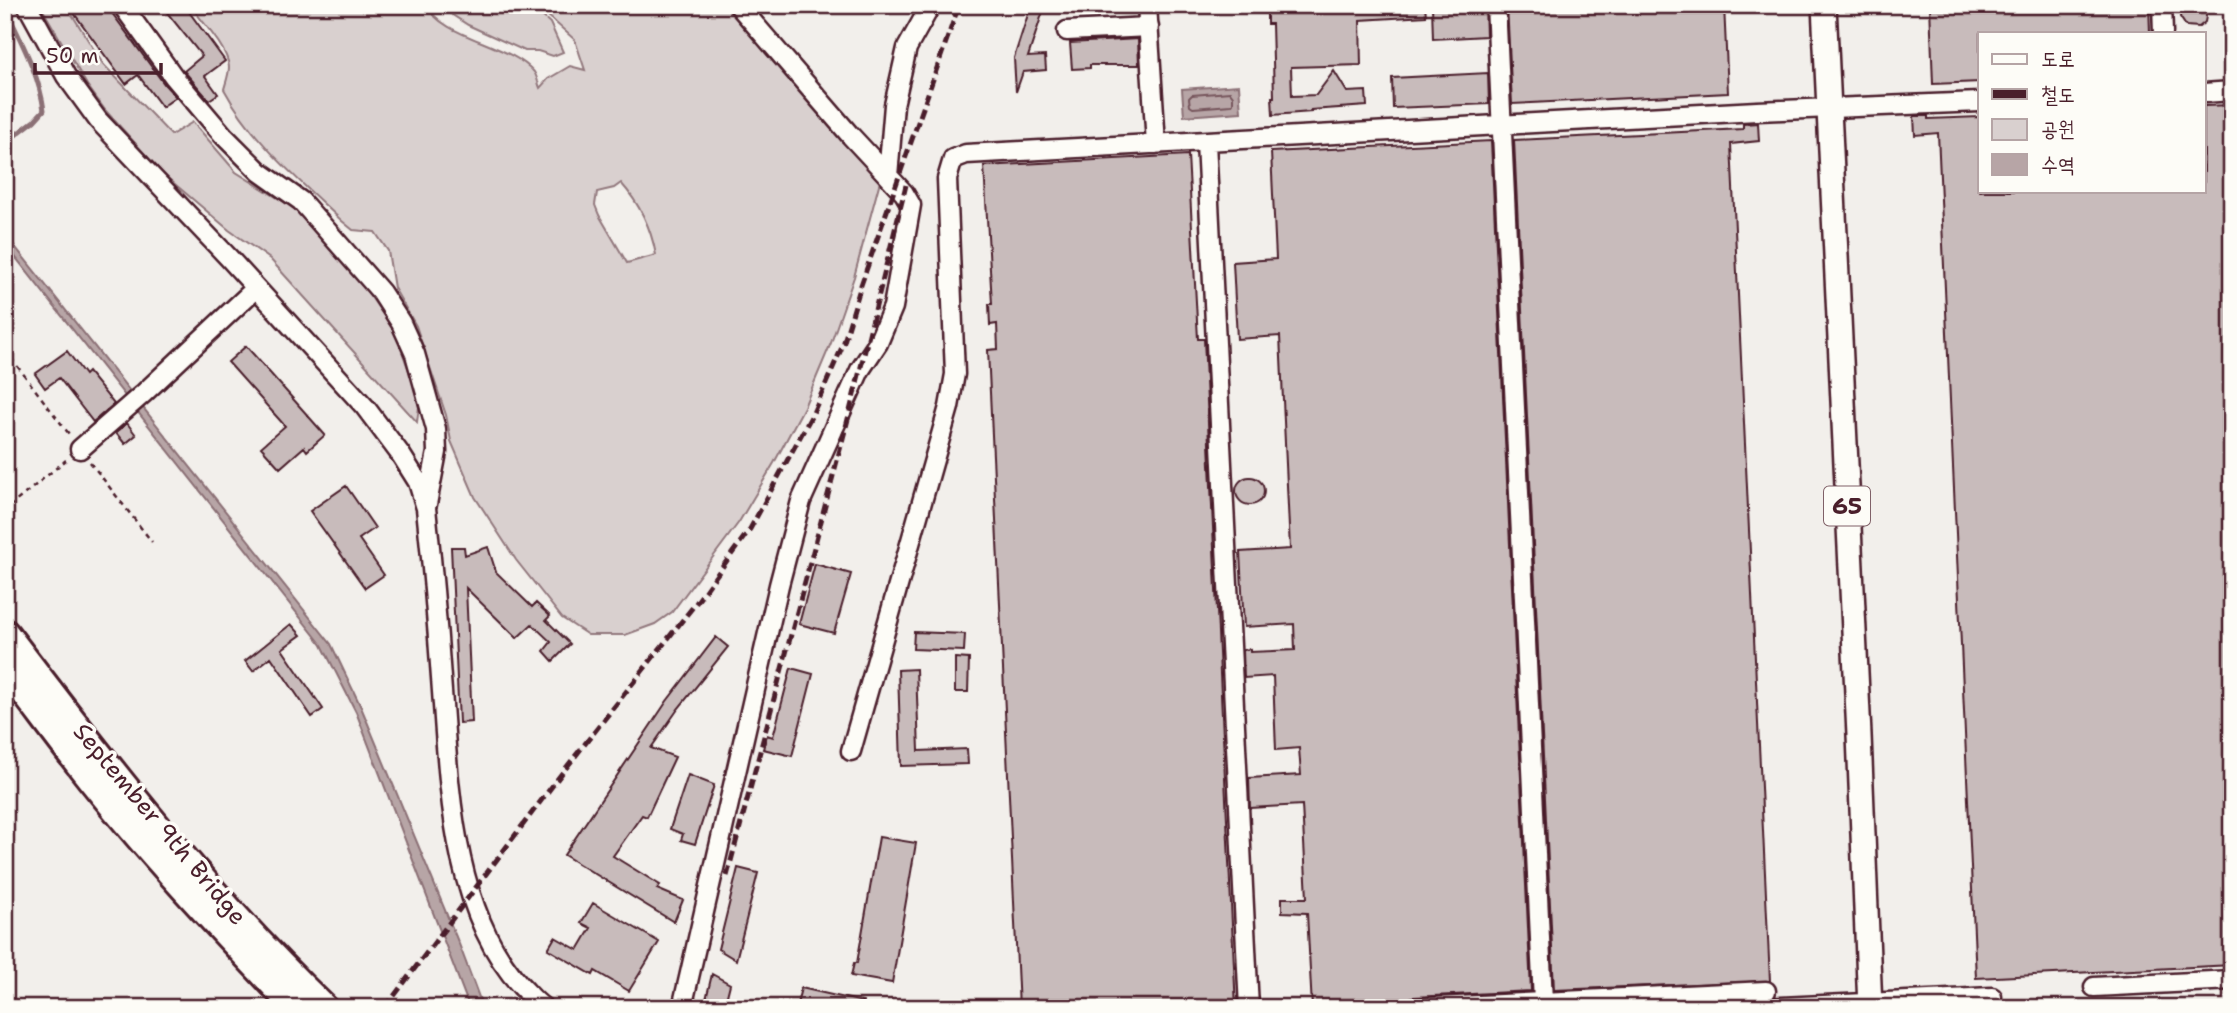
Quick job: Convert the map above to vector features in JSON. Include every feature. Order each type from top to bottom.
[{"type":"highway","name":"September 9th Bridge","points":[[5,633],[97,754],[167,837],[234,915],[324,1008]]},
{"type":"highway","name":"September 9th Bridge","points":[[5,667],[81,766],[151,849],[220,928],[296,1008]]},
{"type":"main road","name":"65","points":[[1824,5],[1859,735],[1869,1005]]},
{"type":"street","points":[[27,5],[66,76],[98,120],[256,288],[372,417],[418,482],[426,508],[457,841],[471,895],[496,955],[544,1008]]},
{"type":"street","points":[[122,5],[174,77],[224,136],[260,172],[302,201],[381,292],[401,323],[415,354],[436,429],[437,452],[426,508]]},
{"type":"street","points":[[682,1008],[766,639],[801,501],[860,370],[878,343],[893,307],[912,205],[738,5]]},
{"type":"street","points":[[888,176],[894,105],[907,48],[931,5]]},
{"type":"street","points":[[1147,5],[1155,136]]},
{"type":"street","points":[[1496,5],[1543,1002]]},
{"type":"street","points":[[2162,5],[2163,32]]},
{"type":"street","points":[[1068,32],[1149,27]]},
{"type":"street","points":[[2206,93],[2232,91]]},
{"type":"street","points":[[851,751],[945,420],[955,374],[947,179],[953,159],[966,153],[1155,136],[1206,142],[1978,102]]},
{"type":"street","points":[[1206,142],[1249,1008]]},
{"type":"street","points":[[80,449],[256,288]]},
{"type":"street","points":[[2094,987],[2232,980]]},
{"type":"street","points":[[1415,1008],[1543,1002],[1763,1000],[1869,1005],[1992,998]]},
{"type":"path","points":[[9,507],[80,449]]},
{"type":"path","points":[[5,1004],[23,1008]]},
{"type":"green space","points":[[40,5],[66,5],[103,64],[171,135],[193,122],[236,172],[305,215],[362,284],[395,332],[413,382],[419,407],[417,422],[270,259],[229,230],[163,174],[105,110],[87,85]]},
{"type":"green space","points":[[190,5],[427,5],[434,16],[446,25],[523,62],[534,72],[540,88],[548,79],[570,66],[585,70],[575,40],[536,5],[726,5],[880,181],[854,277],[831,343],[804,407],[739,522],[672,612],[655,624],[625,635],[588,635],[562,618],[516,560],[475,497],[451,441],[446,415],[416,326],[394,288],[388,251],[375,232],[353,230],[342,221],[278,160],[248,126],[224,89],[229,67],[224,52]],"holes":[[[621,183],[643,216],[656,255],[627,263],[595,205],[597,192],[614,188]]]},
{"type":"green space","points":[[437,5],[530,5],[550,23],[563,52],[553,56],[538,51],[525,51],[468,25]]},
{"type":"water","points":[[1239,85],[1241,112],[1184,116],[1182,89]]},
{"type":"water","points":[[5,234],[331,644],[361,707],[483,1008],[469,1006],[356,712],[322,645],[5,244]]},
{"type":"building","points":[[68,5],[106,5],[176,97],[162,107],[138,75],[126,84]]},
{"type":"building","points":[[161,5],[184,5],[225,61],[205,76],[218,94],[209,100],[184,71],[202,56]]},
{"type":"building","points":[[1031,5],[1045,5],[1028,57],[1045,56],[1046,70],[1023,72],[1016,92],[1014,58]]},
{"type":"building","points":[[1267,5],[1425,5],[1426,16],[1360,20],[1361,65],[1291,67],[1292,96],[1316,95],[1334,71],[1347,92],[1366,91],[1367,106],[1273,115],[1272,24],[1267,24]]},
{"type":"building","points":[[1432,5],[1485,5],[1486,36],[1433,39]]},
{"type":"building","points":[[1507,5],[1724,5],[1728,93],[1512,104]]},
{"type":"building","points":[[1930,5],[2149,5],[2150,32],[1978,32],[1978,82],[1933,84]]},
{"type":"building","points":[[2182,5],[2205,5],[2205,22],[2199,27],[2186,26],[2180,17]]},
{"type":"building","points":[[1138,39],[1139,65],[1090,65],[1090,68],[1072,69],[1070,43]]},
{"type":"building","points":[[1488,73],[1489,104],[1393,108],[1392,78]]},
{"type":"building","points":[[2232,105],[2232,965],[1976,978],[1938,133],[1915,135],[1914,116],[1928,116],[1928,119],[1978,117],[1978,192],[2206,192],[2206,106]]},
{"type":"building","points":[[1758,123],[1759,141],[1731,144],[1770,981],[1554,990],[1514,140],[1743,129],[1743,124]]},
{"type":"building","points":[[1491,141],[1531,991],[1413,997],[1407,999],[1404,1004],[1312,1008],[1307,913],[1282,912],[1282,898],[1307,898],[1302,805],[1250,808],[1249,778],[1301,775],[1299,748],[1276,750],[1273,676],[1244,678],[1243,650],[1295,650],[1294,624],[1244,627],[1240,552],[1290,549],[1280,336],[1237,339],[1233,262],[1276,259],[1271,152]]},
{"type":"building","points":[[1188,155],[1198,339],[1204,339],[1236,1008],[1019,1008],[988,350],[998,349],[997,324],[990,325],[989,304],[992,304],[984,166]]},
{"type":"building","points":[[246,346],[325,435],[307,451],[304,447],[280,468],[261,447],[285,426],[228,362]]},
{"type":"building","points":[[67,351],[85,375],[88,372],[114,404],[93,422],[59,378],[45,388],[35,374]]},
{"type":"building","points":[[127,423],[136,435],[125,444],[116,433]]},
{"type":"building","points":[[1250,477],[1260,481],[1264,491],[1260,501],[1250,505],[1240,501],[1236,491],[1240,481]]},
{"type":"building","points":[[346,486],[375,528],[359,539],[384,575],[365,588],[310,511]]},
{"type":"building","points":[[451,547],[464,547],[465,555],[488,547],[496,572],[532,607],[536,603],[550,616],[546,620],[570,644],[553,661],[544,651],[551,642],[532,624],[517,638],[466,588],[472,722],[459,723]]},
{"type":"building","points":[[815,564],[851,574],[834,633],[799,624]]},
{"type":"building","points":[[291,624],[301,635],[282,649],[323,709],[312,717],[271,657],[253,671],[245,661]]},
{"type":"building","points":[[914,632],[965,634],[964,651],[913,649]]},
{"type":"building","points":[[716,637],[728,647],[678,709],[651,748],[675,757],[647,817],[642,815],[613,856],[660,885],[657,889],[683,900],[674,922],[564,855],[667,701]]},
{"type":"building","points":[[955,658],[969,659],[968,692],[955,692]]},
{"type":"building","points":[[791,668],[813,674],[792,756],[763,749],[767,735],[773,737]]},
{"type":"building","points":[[916,669],[919,751],[967,749],[968,764],[901,766],[898,670]]},
{"type":"building","points":[[688,775],[714,785],[695,844],[681,840],[683,834],[670,829]]},
{"type":"building","points":[[879,837],[916,843],[892,983],[851,976],[854,963],[857,963]]},
{"type":"building","points":[[738,868],[758,873],[736,960],[718,949]]},
{"type":"building","points":[[593,903],[659,942],[629,991],[595,971],[593,975],[548,949],[555,937],[578,950],[591,928],[581,923]]},
{"type":"building","points":[[712,974],[730,984],[724,1008],[704,1008]]},
{"type":"building","points":[[801,988],[863,1002],[863,1008],[796,1008]]},
{"type":"waterway","points":[[5,7],[33,70],[44,110],[5,143]]},
{"type":"railway","points":[[385,1008],[750,529],[813,413],[843,345],[861,285],[959,5]]},
{"type":"railway","points":[[727,876],[847,423],[906,185]]}]
